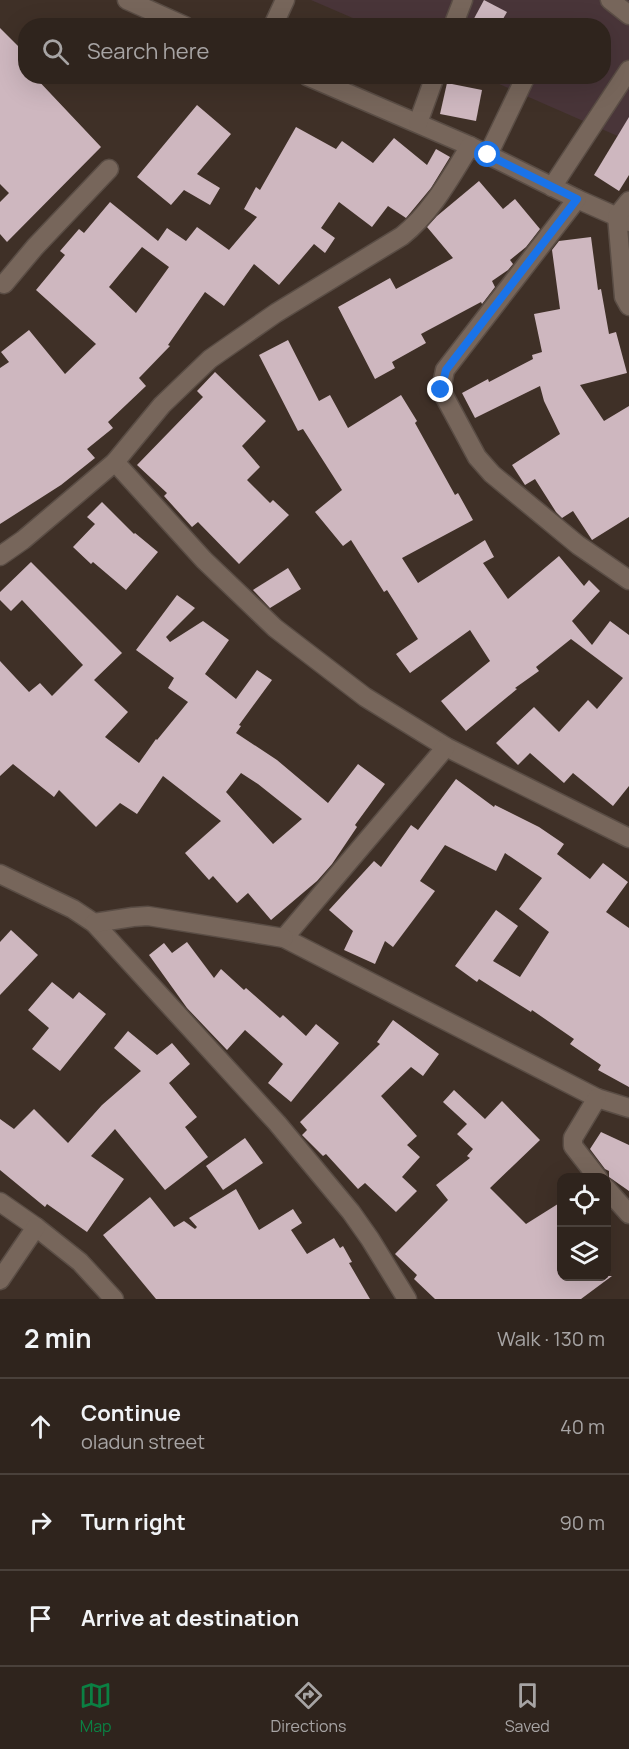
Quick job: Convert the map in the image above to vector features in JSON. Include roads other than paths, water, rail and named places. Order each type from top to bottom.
[{"type":"street","points":[[127,0],[167,18]]},
{"type":"street","points":[[277,18],[285,0]]},
{"type":"street","points":[[456,18],[463,0]]},
{"type":"street","points":[[610,0],[629,15]]},
{"type":"street","points":[[552,187],[629,70]]},
{"type":"street","points":[[326,84],[470,146],[623,219]]},
{"type":"street","points":[[418,123],[432,84]]},
{"type":"street","points":[[488,155],[522,84]]},
{"type":"street","points":[[0,556],[23,540],[115,462],[162,405],[210,359],[276,313],[402,236],[418,223],[431,207],[470,146]]},
{"type":"street","points":[[1,286],[35,246],[110,169]]},
{"type":"street","points":[[577,199],[446,370],[441,390],[477,457],[492,474],[578,545],[629,580]]},
{"type":"street","points":[[629,201],[623,219],[624,297],[629,306]]},
{"type":"street","points":[[115,462],[204,560],[275,628],[364,697],[446,747],[629,838]]},
{"type":"street","points":[[284,938],[446,747]]},
{"type":"street","points":[[0,874],[74,909],[94,923],[277,1124],[351,1212],[407,1299]]},
{"type":"street","points":[[94,923],[148,916],[284,938],[597,1098],[629,1108]]},
{"type":"street","points":[[594,1173],[573,1146],[573,1138],[597,1098]]},
{"type":"street","points":[[611,1194],[629,1214]]},
{"type":"street","points":[[0,1202],[80,1262],[114,1299]]},
{"type":"street","points":[[0,1280],[36,1227]]}]
